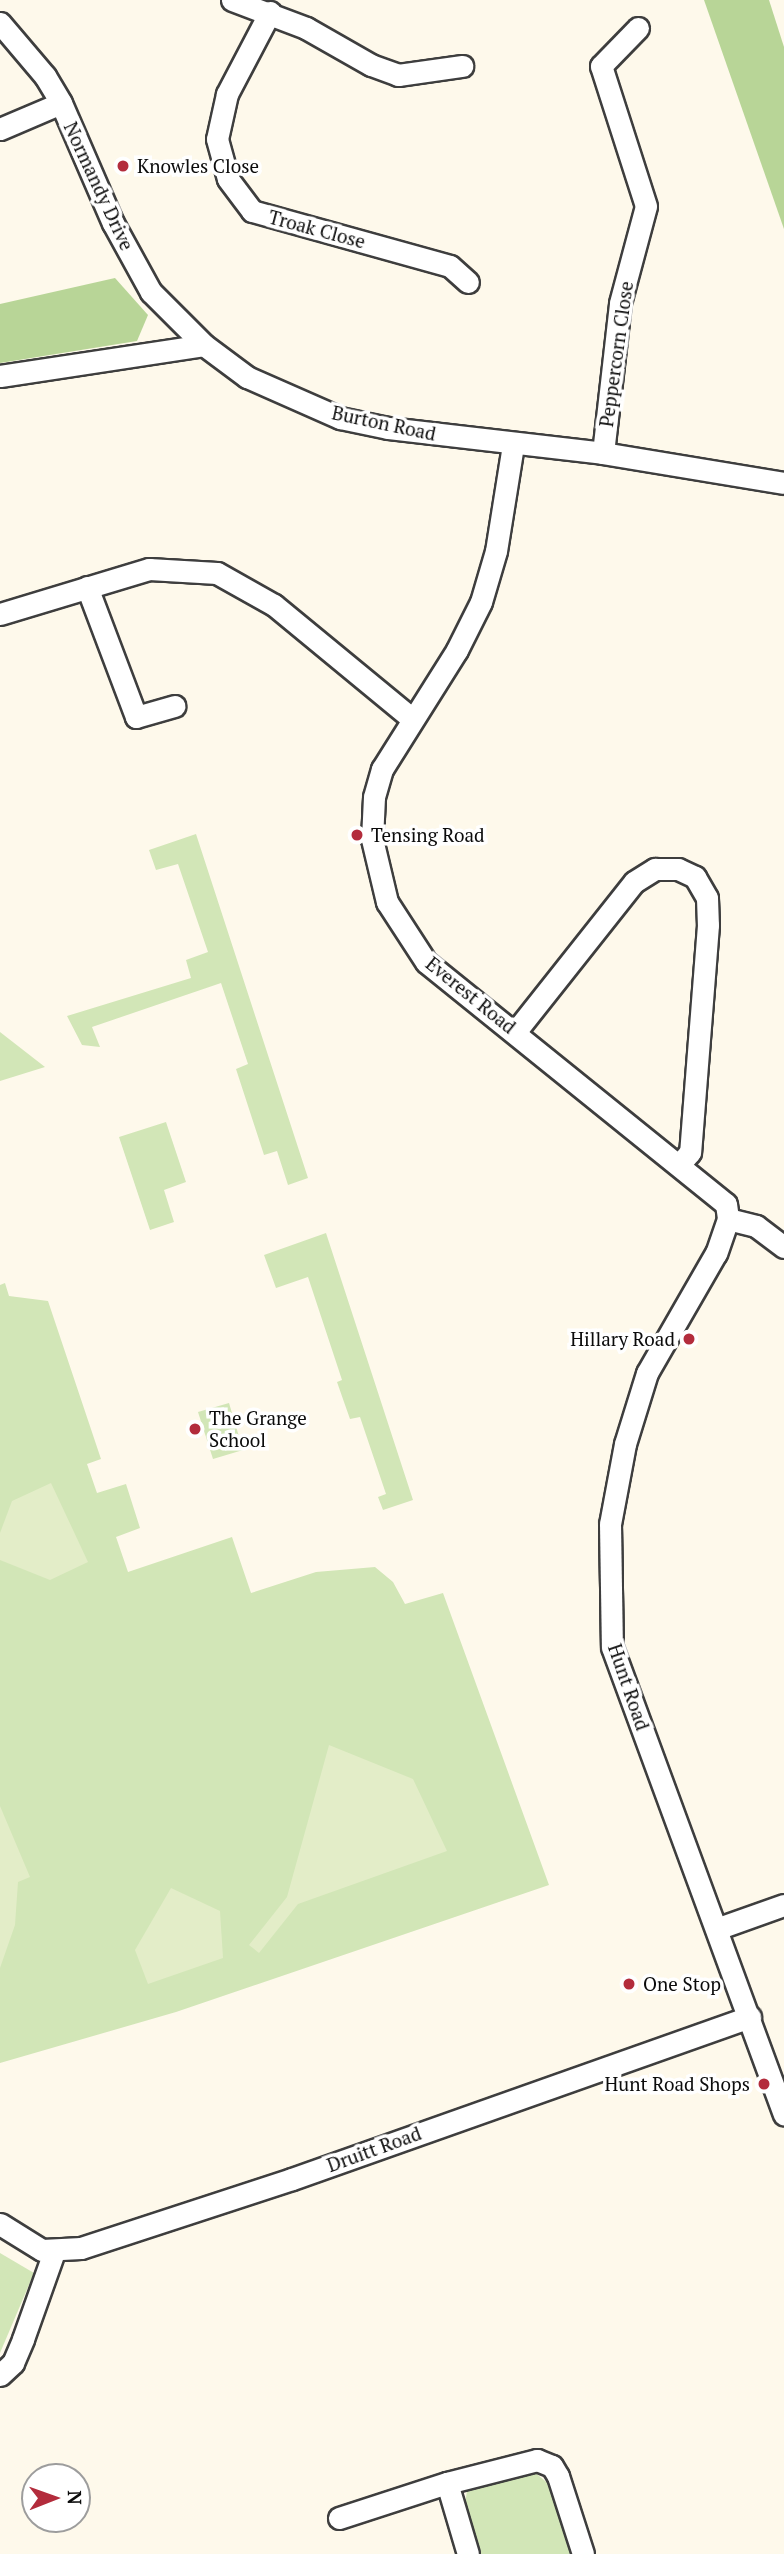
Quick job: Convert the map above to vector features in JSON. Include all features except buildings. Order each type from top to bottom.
[{"type":"street","points":[[232,0],[270,12],[398,75],[462,66]]},
{"type":"street","name":"Troak Close","points":[[270,12],[226,94],[217,139],[228,179],[252,211],[450,266],[468,282]]},
{"type":"street","name":"Normandy Drive","points":[[0,23],[46,76],[61,103],[113,223],[151,292],[204,345]]},
{"type":"street","name":"Peppercorn Close","points":[[603,453],[620,303],[646,206],[601,66],[638,28]]},
{"type":"street","points":[[0,129],[61,103]]},
{"type":"street","points":[[0,376],[204,345]]},
{"type":"street","name":"Burton Road","points":[[204,345],[247,377],[340,418],[513,445],[603,453],[784,483]]},
{"type":"street","name":"Everest Road","points":[[513,445],[496,551],[481,603],[457,650],[411,717],[382,769],[374,797],[372,839],[387,902],[426,962],[516,1031],[726,1203],[728,1219]]},
{"type":"street","points":[[0,614],[149,569],[217,573],[274,605],[411,717]]},
{"type":"street","points":[[88,587],[136,717],[173,706]]},
{"type":"street","points":[[516,1031],[634,882],[655,869],[678,869],[695,877],[707,898],[708,925],[690,1152],[680,1164]]},
{"type":"street","points":[[728,1219],[756,1226],[784,1247]]},
{"type":"street","name":"Hunt Road","points":[[728,1219],[716,1253],[647,1373],[625,1444],[610,1524],[612,1647],[719,1928],[784,2113]]},
{"type":"street","points":[[719,1928],[784,1905]]},
{"type":"street","name":"Druitt Road","points":[[54,2252],[81,2248],[292,2179],[750,2017]]},
{"type":"street","points":[[0,2224],[42,2250],[54,2252],[13,2363],[0,2375]]},
{"type":"street","points":[[339,2518],[447,2483],[519,2464],[546,2462],[558,2476],[583,2554]]},
{"type":"street","points":[[447,2483],[468,2554]]},
{"type":"green space","points":[[704,0],[769,0],[784,47],[784,229]]},
{"type":"green space","points":[[115,278],[148,315],[137,341],[0,363],[0,304]]},
{"type":"green space","points":[[196,834],[308,1178],[288,1185],[277,1151],[264,1155],[236,1069],[248,1064],[221,983],[92,1027],[100,1047],[82,1045],[67,1016],[191,978],[186,960],[208,952],[178,864],[156,870],[149,850]]},
{"type":"green space","points":[[0,1032],[45,1067],[0,1081]]},
{"type":"green space","points":[[166,1122],[186,1182],[164,1190],[174,1222],[150,1230],[119,1137]]},
{"type":"green space","points":[[326,1233],[413,1500],[383,1510],[378,1497],[386,1494],[360,1417],[350,1419],[337,1382],[342,1380],[308,1277],[276,1288],[264,1255]]},
{"type":"green space","points":[[5,1283],[9,1296],[48,1301],[101,1459],[87,1464],[97,1493],[126,1484],[140,1528],[116,1537],[128,1572],[232,1537],[251,1593],[316,1572],[375,1567],[393,1582],[405,1604],[443,1593],[549,1885],[176,2012],[0,2063],[0,1285]]},
{"type":"green space","points":[[229,1403],[243,1450],[213,1459],[198,1412]]},
{"type":"green space","points":[[51,1483],[88,1562],[50,1580],[0,1560],[0,1533],[12,1501]]},
{"type":"green space","points":[[329,1745],[413,1779],[447,1851],[298,1904],[259,1953],[249,1945],[287,1897]]},
{"type":"green space","points":[[0,1806],[30,1877],[18,1882],[15,1925],[0,1968]]},
{"type":"green space","points":[[171,1888],[220,1911],[223,1958],[148,1984],[135,1950]]},
{"type":"green space","points":[[0,2253],[34,2273],[0,2353]]},
{"type":"green space","points":[[532,2470],[551,2486],[572,2554],[478,2554],[464,2510],[467,2491]]},
{"type":"place","name":"Knowles Close","points":[[123,166]]},
{"type":"place","name":"Tensing Road","points":[[357,835]]},
{"type":"place","name":"Hillary Road","points":[[689,1339]]},
{"type":"place","name":"The Grange School","points":[[195,1429]]},
{"type":"place","name":"One Stop","points":[[629,1984]]},
{"type":"place","name":"Hunt Road Shops","points":[[764,2084]]}]
